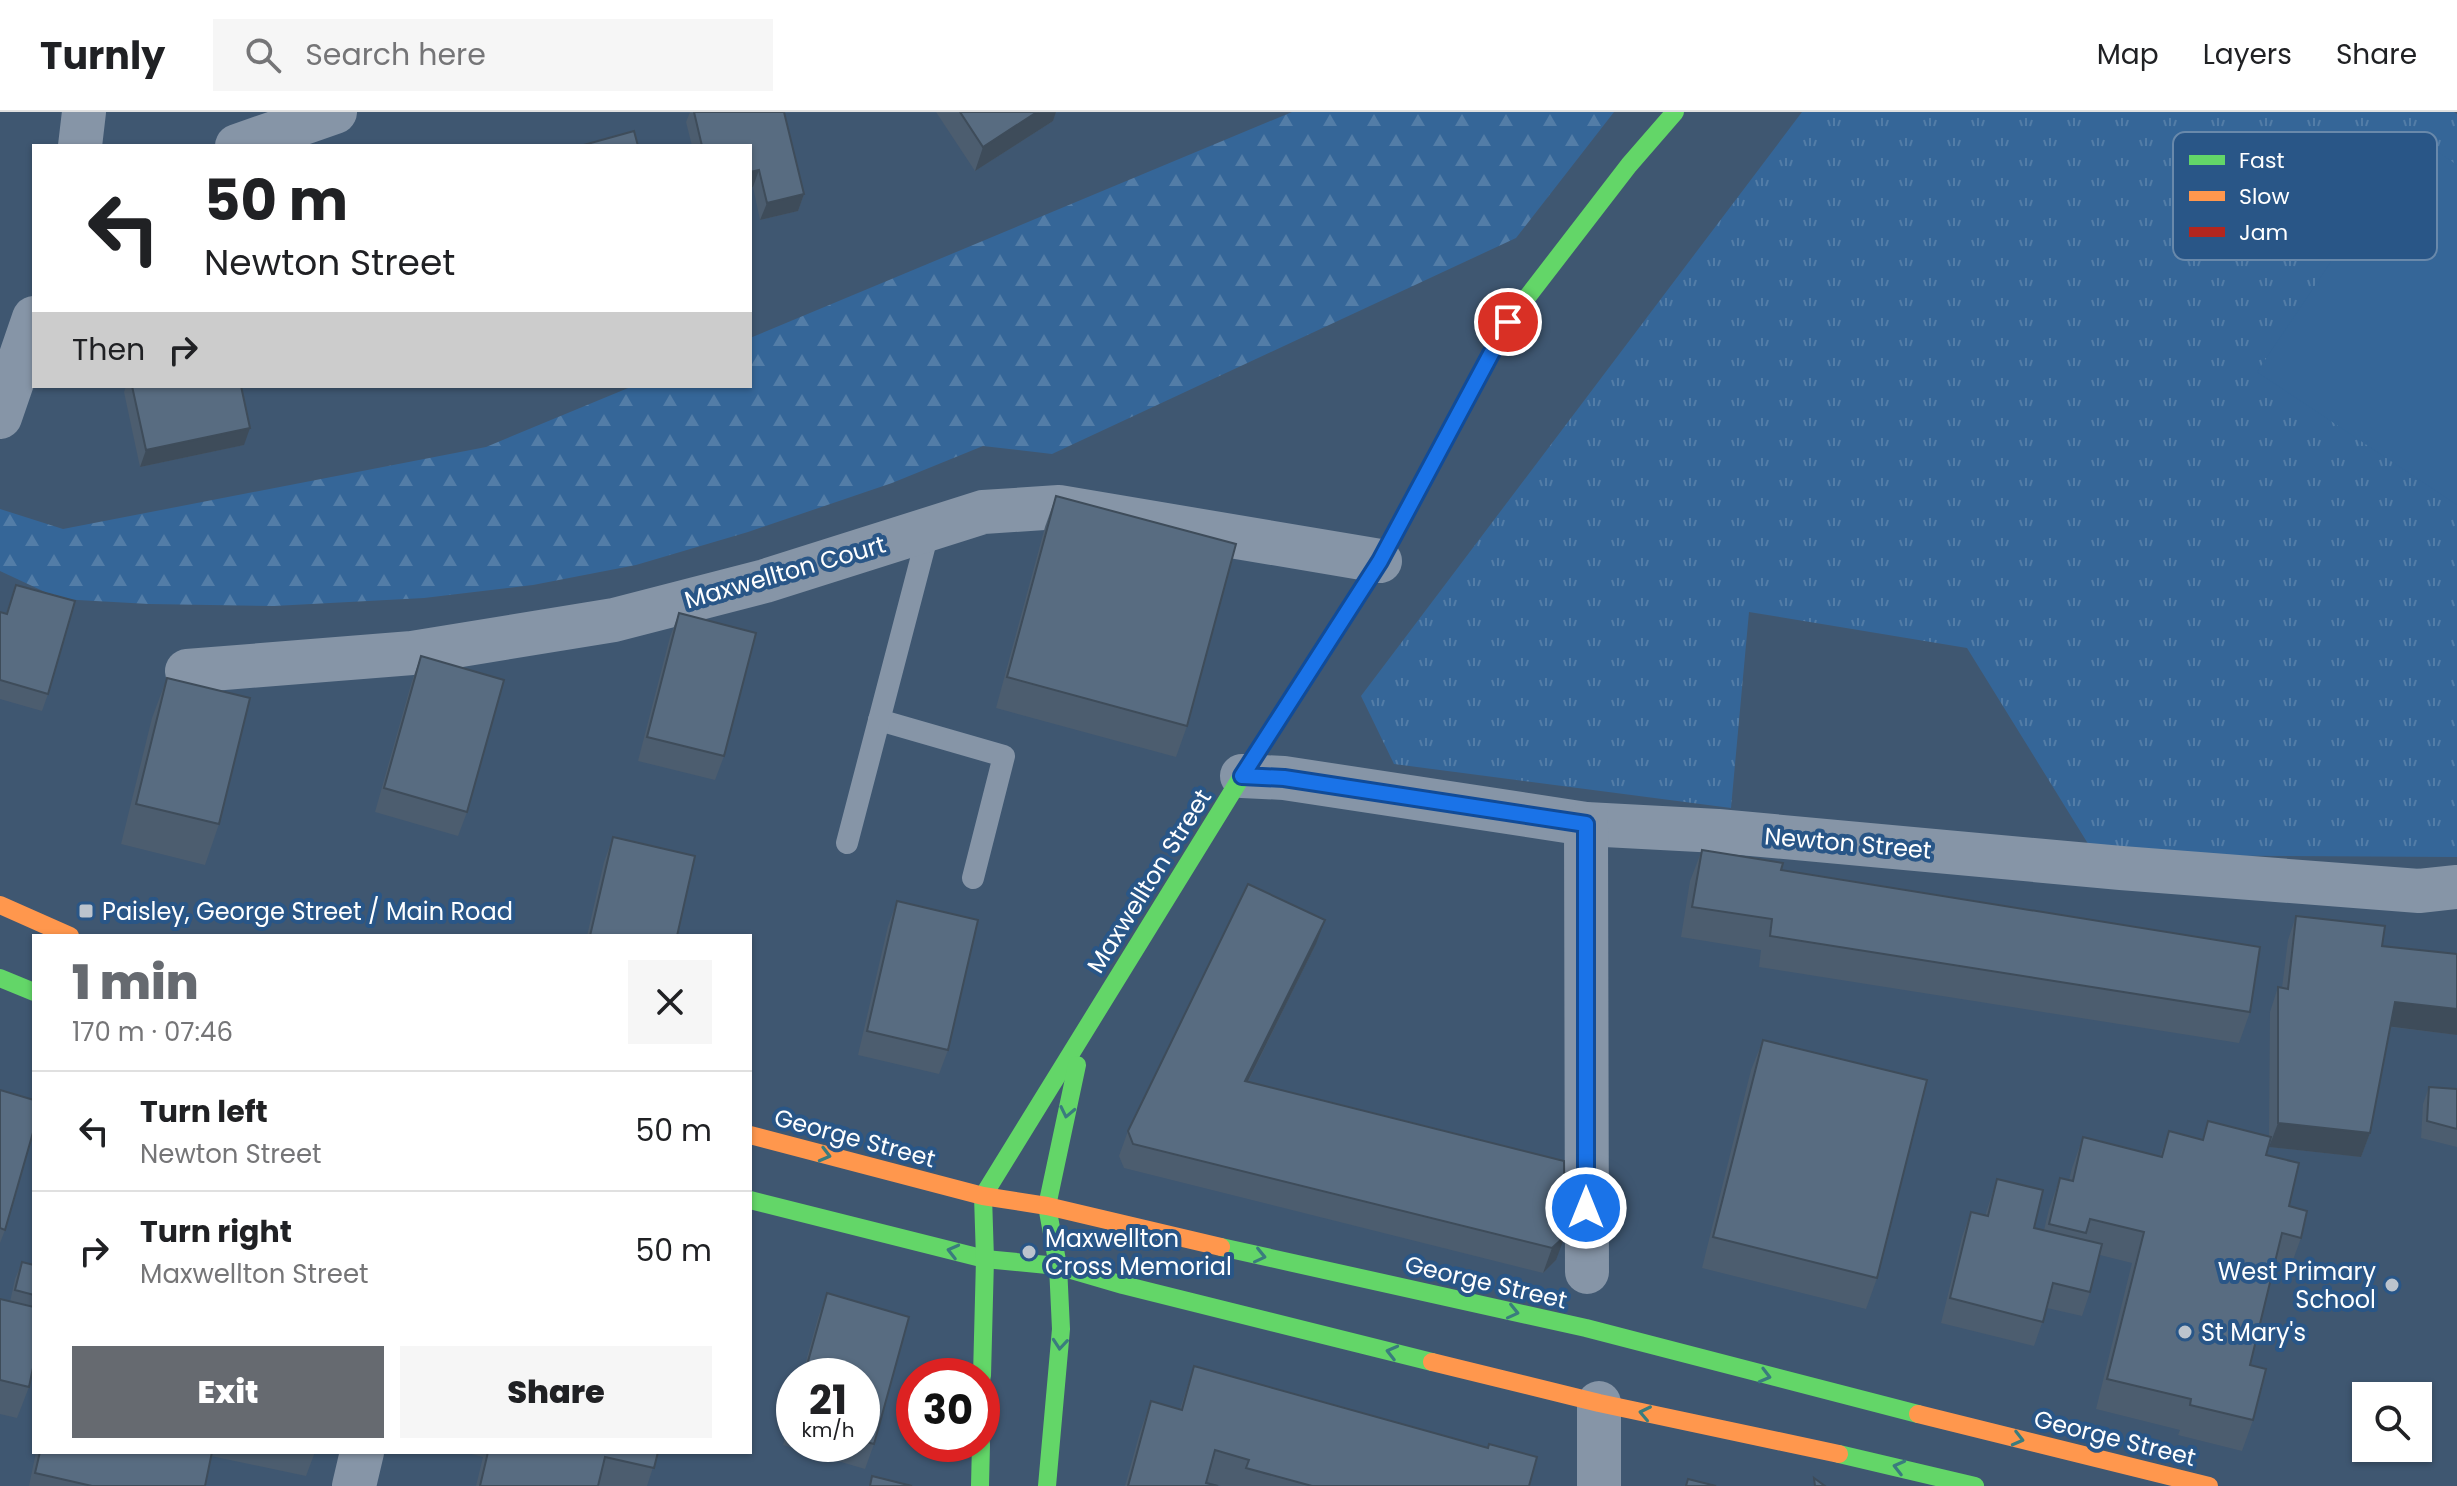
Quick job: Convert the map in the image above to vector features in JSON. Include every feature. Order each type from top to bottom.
[{"type":"main road","name":"Maxwellton Street","points":[[983,1196],[1242,776],[1380,561],[1508,322],[1629,165],[1675,112]]},
{"type":"main road","points":[[0,905],[65,934]]},
{"type":"main road","points":[[0,978],[32,991]]},
{"type":"main road","name":"Maxwellton Street","points":[[1047,1486],[1061,1329],[1058,1266],[1047,1206],[1083,1035]]},
{"type":"main road","name":"George Street","points":[[752,1136],[983,1196],[1047,1206],[1586,1328],[1850,1398],[2209,1486]]},
{"type":"main road","points":[[982,1358],[983,1196]]},
{"type":"main road","points":[[752,1201],[985,1259],[1058,1266],[1123,1285],[1599,1403],[1869,1460],[1975,1486]]},
{"type":"main road","points":[[980,1486],[981,1462]]},
{"type":"street","points":[[80,144],[84,112]]},
{"type":"street","points":[[243,144],[335,112]]},
{"type":"street","points":[[0,416],[32,324]]},
{"type":"street","name":"Maxwellton Court","points":[[187,671],[412,653],[614,620],[765,581],[983,512],[1059,507],[1380,561]]},
{"type":"street","name":"Newton Street","points":[[1242,776],[1284,778],[1586,824],[1718,831],[2121,868],[2419,891],[2457,887]]},
{"type":"street","points":[[1586,824],[1587,1272]]},
{"type":"street","points":[[1599,1403],[1599,1486]]},
{"type":"street","points":[[354,1486],[362,1454]]},
{"type":"lane","points":[[847,843],[929,529]]},
{"type":"lane","points":[[879,720],[1004,756],[973,878]]},
{"type":"green space","points":[[1292,112],[1614,112],[1516,238],[1052,454],[983,446],[892,483],[748,532],[636,565],[533,585],[424,598],[274,606],[60,599],[0,571],[0,509],[63,529],[486,447],[628,388],[752,388],[752,337]]},
{"type":"green space","points":[[1802,112],[2457,114],[2457,857],[2095,855],[1967,648],[1749,612],[1731,808],[1394,764],[1361,696]]},
{"type":"green space","points":[[2437,151],[2457,165],[2457,505],[2257,372],[2332,260],[2437,260]]},
{"type":"building","points":[[694,112],[784,112],[804,194],[767,203],[759,170],[752,172],[752,144],[702,144]]},
{"type":"building","points":[[960,112],[1037,112],[983,147]]},
{"type":"building","points":[[634,131],[637,144],[587,144]]},
{"type":"building","points":[[132,388],[241,388],[250,428],[146,450]]},
{"type":"building","points":[[1056,496],[1236,544],[1187,726],[1007,677]]},
{"type":"building","points":[[16,585],[75,601],[48,694],[0,680],[0,612],[7,614]]},
{"type":"building","points":[[679,613],[756,633],[724,756],[647,737]]},
{"type":"building","points":[[421,656],[504,680],[467,812],[384,788]]},
{"type":"building","points":[[167,678],[250,698],[219,824],[136,804]]},
{"type":"building","points":[[613,837],[695,856],[677,934],[590,934]]},
{"type":"building","points":[[1702,850],[1783,863],[1781,870],[2260,947],[2250,1012],[1770,936],[1772,919],[1692,907]]},
{"type":"building","points":[[1248,884],[1325,920],[1245,1081],[1564,1161],[1565,1236],[1552,1248],[1133,1144],[1128,1131]]},
{"type":"building","points":[[897,901],[978,920],[948,1050],[867,1031]]},
{"type":"building","points":[[2296,916],[2385,926],[2382,946],[2457,954],[2457,1009],[2395,1002],[2370,1133],[2278,1123],[2278,987],[2288,989]]},
{"type":"building","points":[[1763,1040],[1927,1080],[1877,1278],[1713,1237]]},
{"type":"building","points":[[2429,1087],[2457,1089],[2457,1129],[2427,1121]]},
{"type":"building","points":[[0,1090],[32,1099],[32,1136],[5,1230],[0,1228]]},
{"type":"building","name":"St Mary's","points":[[2208,1121],[2271,1137],[2266,1155],[2299,1163],[2289,1206],[2307,1211],[2301,1238],[2282,1233],[2250,1365],[2266,1369],[2253,1420],[2190,1405],[2191,1399],[2107,1379],[2144,1232],[2090,1219],[2086,1233],[2049,1224],[2060,1178],[2073,1181],[2083,1137],[2162,1157],[2169,1131],[2203,1140]]},
{"type":"building","points":[[1997,1179],[2043,1190],[2034,1228],[2102,1244],[2090,1292],[2053,1283],[2043,1322],[1950,1298],[1971,1212],[1988,1216]]},
{"type":"building","points":[[22,1262],[32,1264],[32,1294],[15,1290]]},
{"type":"building","points":[[827,1293],[909,1317],[880,1422],[880,1358],[809,1358]]},
{"type":"building","points":[[0,1299],[32,1307],[32,1373],[29,1387],[0,1380]]},
{"type":"building","points":[[1194,1366],[1488,1448],[1489,1444],[1537,1457],[1529,1486],[1312,1486],[1246,1468],[1249,1460],[1215,1450],[1206,1483],[1218,1486],[1128,1486],[1151,1401],[1182,1410]]},
{"type":"building","points":[[40,1454],[212,1454],[205,1486],[92,1486],[35,1473]]},
{"type":"building","points":[[488,1454],[658,1454],[654,1468],[605,1457],[598,1486],[480,1486]]},
{"type":"building","points":[[872,1476],[912,1486],[870,1486]]},
{"type":"building","points":[[1688,1479],[1716,1486],[1686,1486]]},
{"type":"traffic: fast","points":[[1454,423],[1508,322],[1629,165],[1675,112]]},
{"type":"traffic: fast","points":[[982,1358],[983,1196],[1242,776],[1356,599]]},
{"type":"traffic: fast","points":[[0,978],[32,991]]},
{"type":"traffic: fast","points":[[1047,1486],[1061,1329],[1058,1266],[1047,1206],[1077,1065]]},
{"type":"traffic: fast","points":[[752,1201],[985,1259],[1058,1266],[1432,1362]]},
{"type":"traffic: fast","points":[[1221,1247],[1586,1328],[1918,1414]]},
{"type":"traffic: fast","points":[[1839,1454],[1975,1486]]},
{"type":"traffic: fast","points":[[980,1486],[981,1462]]},
{"type":"traffic: slow","points":[[0,905],[65,934]]},
{"type":"traffic: slow","points":[[752,1136],[983,1196],[1047,1206],[1221,1247]]},
{"type":"traffic: slow","points":[[1432,1362],[1599,1403],[1839,1454]]},
{"type":"traffic: slow","points":[[1918,1414],[2209,1486]]},
{"type":"traffic: jam","points":[[1356,599],[1380,561],[1454,423]]},
{"type":"place","name":"Paisley, George Street / Main Road","points":[[86,911]]},
{"type":"place","name":"Maxwellton Cross Memorial","points":[[1029,1252]]},
{"type":"place","name":"West Primary School","points":[[2392,1285]]},
{"type":"place","name":"St Mary's","points":[[2185,1332]]},
{"type":"route","points":[[1508,322],[1380,561],[1242,776],[1284,778],[1586,824],[1586,1208]]}]
